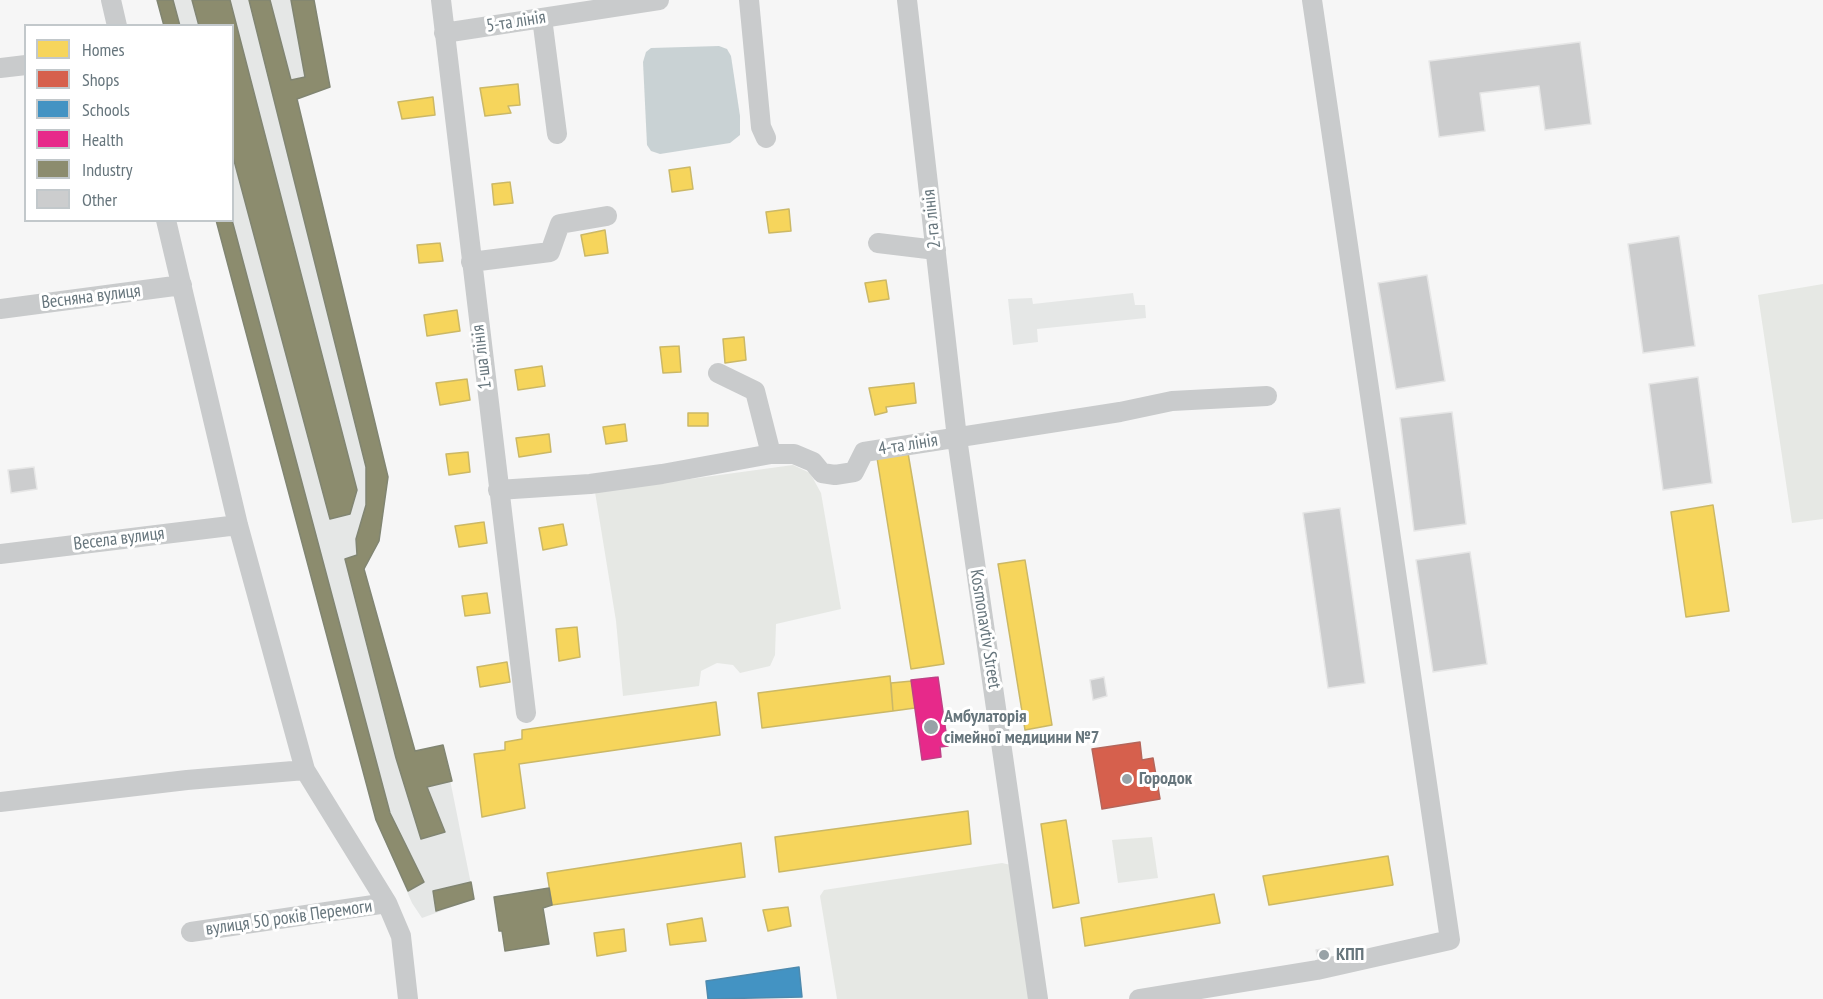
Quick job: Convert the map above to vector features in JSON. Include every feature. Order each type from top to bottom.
[{"type":"street","points":[[111,0],[117,24]]},
{"type":"street","name":"1-ша лінія","points":[[441,0],[526,713]]},
{"type":"street","name":"5-та лінія","points":[[444,33],[659,0]]},
{"type":"street","points":[[749,0],[761,127],[766,138]]},
{"type":"street","name":"2-га лінія","points":[[907,0],[957,438]]},
{"type":"street","points":[[1139,999],[1317,970],[1450,940],[1312,0]]},
{"type":"street","points":[[542,18],[557,134]]},
{"type":"street","points":[[0,68],[24,65]]},
{"type":"street","points":[[471,262],[550,252],[560,224],[607,216]]},
{"type":"street","points":[[166,222],[238,525],[305,770],[387,903],[401,936],[408,999]]},
{"type":"street","points":[[878,243],[936,250]]},
{"type":"street","name":"Весняна вулиця","points":[[0,309],[182,285]]},
{"type":"street","points":[[718,373],[755,391],[771,454]]},
{"type":"street","name":"4-та лінія","points":[[498,490],[590,484],[662,474],[771,454],[794,454],[813,462],[822,473],[835,475],[854,472],[864,452],[1172,401],[1267,396]]},
{"type":"street","name":"Kosmonavtiv Street","points":[[957,438],[1005,754],[1038,999]]},
{"type":"street","name":"Весела вулиця","points":[[0,554],[238,525]]},
{"type":"street","points":[[0,802],[187,780],[305,770]]},
{"type":"street","name":"вулиця 50 років Перемоги","points":[[191,932],[387,903]]},
{"type":"shaded area","points":[[157,0],[314,0],[330,87],[297,99],[388,477],[379,541],[364,569],[415,751],[443,745],[474,899],[422,918],[412,903],[376,820],[216,222],[234,222],[234,24],[164,24]]},
{"type":"shaded area","points":[[719,46],[727,49],[731,56],[740,116],[740,135],[730,143],[660,154],[651,151],[647,145],[643,62],[646,52],[651,48]]},
{"type":"shaded area","points":[[1823,284],[1823,519],[1792,523],[1758,295]]},
{"type":"shaded area","points":[[1133,293],[1135,305],[1145,305],[1146,318],[1037,329],[1038,342],[1013,345],[1008,299],[1032,298],[1033,304]]},
{"type":"shaded area","points":[[793,465],[810,473],[821,493],[841,609],[776,624],[775,655],[770,666],[740,673],[733,665],[717,663],[701,671],[699,686],[623,696],[616,621],[595,492]]},
{"type":"shaded area","points":[[1152,837],[1158,878],[1118,883],[1112,840]]},
{"type":"shaded area","points":[[1002,863],[1011,865],[1029,990],[1028,999],[837,999],[820,896],[824,890]]},
{"type":"building: Homes","points":[[518,84],[520,105],[508,106],[511,113],[485,116],[480,88]]},
{"type":"building: Homes","points":[[433,97],[435,115],[402,119],[398,102]]},
{"type":"building: Homes","points":[[690,167],[693,189],[672,192],[669,170]]},
{"type":"building: Homes","points":[[510,182],[513,203],[494,205],[492,184]]},
{"type":"building: Homes","points":[[789,209],[791,231],[769,233],[766,212]]},
{"type":"building: Homes","points":[[605,230],[608,253],[585,256],[581,235]]},
{"type":"building: Homes","points":[[440,243],[443,261],[419,263],[417,245]]},
{"type":"building: Homes","points":[[886,280],[889,299],[869,302],[865,283]]},
{"type":"building: Homes","points":[[457,310],[460,331],[427,336],[424,315]]},
{"type":"building: Homes","points":[[744,337],[746,360],[725,363],[723,339]]},
{"type":"building: Homes","points":[[679,346],[681,372],[663,373],[660,347]]},
{"type":"building: Homes","points":[[542,366],[545,386],[518,390],[515,370]]},
{"type":"building: Homes","points":[[467,379],[470,400],[440,405],[436,383]]},
{"type":"building: Homes","points":[[914,383],[916,403],[886,407],[887,412],[875,415],[869,388]]},
{"type":"building: Homes","points":[[688,413],[708,413],[708,426],[688,426]]},
{"type":"building: Homes","points":[[625,424],[627,441],[606,444],[603,427]]},
{"type":"building: Homes","points":[[549,434],[551,452],[519,457],[516,438]]},
{"type":"building: Homes","points":[[468,452],[470,472],[449,475],[446,454]]},
{"type":"building: Homes","points":[[908,453],[944,664],[911,669],[877,458]]},
{"type":"building: Homes","points":[[1713,505],[1729,611],[1686,617],[1671,512]]},
{"type":"building: Homes","points":[[484,522],[487,543],[459,547],[455,526]]},
{"type":"building: Homes","points":[[563,524],[567,545],[543,550],[539,528]]},
{"type":"building: Homes","points":[[1025,560],[1052,725],[1025,730],[998,564]]},
{"type":"building: Homes","points":[[487,593],[490,613],[465,616],[462,596]]},
{"type":"building: Homes","points":[[577,627],[580,657],[559,661],[556,629]]},
{"type":"building: Homes","points":[[507,662],[510,682],[480,687],[477,667]]},
{"type":"building: Homes","points":[[890,676],[893,711],[762,728],[758,693]]},
{"type":"building: Homes","points":[[912,681],[915,708],[893,711],[891,683]]},
{"type":"building: Homes","points":[[716,702],[720,735],[519,764],[525,808],[482,817],[474,754],[505,750],[505,742],[522,739],[522,730]]},
{"type":"building: Homes","points":[[968,811],[971,844],[779,872],[775,837]]},
{"type":"building: Homes","points":[[1066,820],[1079,903],[1053,908],[1041,824]]},
{"type":"building: Homes","points":[[741,843],[745,877],[552,905],[547,873]]},
{"type":"building: Homes","points":[[1388,856],[1393,885],[1269,905],[1263,876]]},
{"type":"building: Homes","points":[[1214,894],[1220,923],[1085,946],[1081,918]]},
{"type":"building: Homes","points":[[788,907],[791,926],[768,931],[763,910]]},
{"type":"building: Homes","points":[[702,918],[706,941],[670,945],[667,924]]},
{"type":"building: Homes","points":[[624,929],[626,951],[597,956],[594,933]]},
{"type":"building: Shops","name":"Городок","points":[[1140,742],[1142,760],[1153,758],[1160,799],[1102,809],[1092,749]]},
{"type":"building: Schools","points":[[799,967],[802,997],[708,999],[706,981]]},
{"type":"building: Health","name":"Амбулаторія сімейної медицини №7","points":[[938,677],[948,746],[940,747],[941,757],[922,760],[911,680]]},
{"type":"building: Industry","points":[[157,0],[173,0],[179,24],[163,24]]},
{"type":"building: Industry","points":[[192,0],[230,0],[357,490],[350,514],[330,519],[234,160],[234,24],[198,24]]},
{"type":"building: Industry","points":[[249,0],[270,0],[291,80],[305,77],[291,0],[314,0],[330,87],[297,99],[388,477],[379,541],[364,569],[415,751],[443,745],[452,781],[427,787],[445,832],[421,839],[396,758],[345,559],[357,555],[356,539],[366,505],[366,467]]},
{"type":"building: Industry","points":[[217,222],[233,222],[390,813],[424,882],[408,891],[376,820]]},
{"type":"building: Industry","points":[[471,882],[474,899],[436,911],[433,891]]},
{"type":"building: Industry","points":[[549,888],[552,905],[543,908],[549,944],[505,951],[502,931],[499,931],[494,897]]},
{"type":"building: Other","points":[[1580,42],[1591,124],[1545,130],[1539,86],[1480,93],[1485,131],[1439,137],[1429,61]]},
{"type":"building: Other","points":[[1679,236],[1695,346],[1643,353],[1628,244]]},
{"type":"building: Other","points":[[1427,275],[1445,381],[1396,389],[1378,283]]},
{"type":"building: Other","points":[[1698,377],[1712,483],[1663,490],[1649,384]]},
{"type":"building: Other","points":[[1452,412],[1466,524],[1414,531],[1400,418]]},
{"type":"building: Other","points":[[34,467],[37,489],[11,493],[8,470]]},
{"type":"building: Other","points":[[1340,508],[1365,683],[1328,688],[1303,513]]},
{"type":"building: Other","points":[[1470,552],[1487,664],[1433,672],[1416,560]]},
{"type":"building: Other","points":[[1104,677],[1107,696],[1093,700],[1090,680]]},
{"type":"building: Other","name":"КПП","points":[[1329,948],[1331,959],[1319,962],[1316,950]]},
{"type":"place","name":"Амбулаторія сімейної медицини №7","points":[[931,727]]},
{"type":"place","name":"Городок","points":[[1127,779]]},
{"type":"place","name":"КПП","points":[[1324,955]]}]
